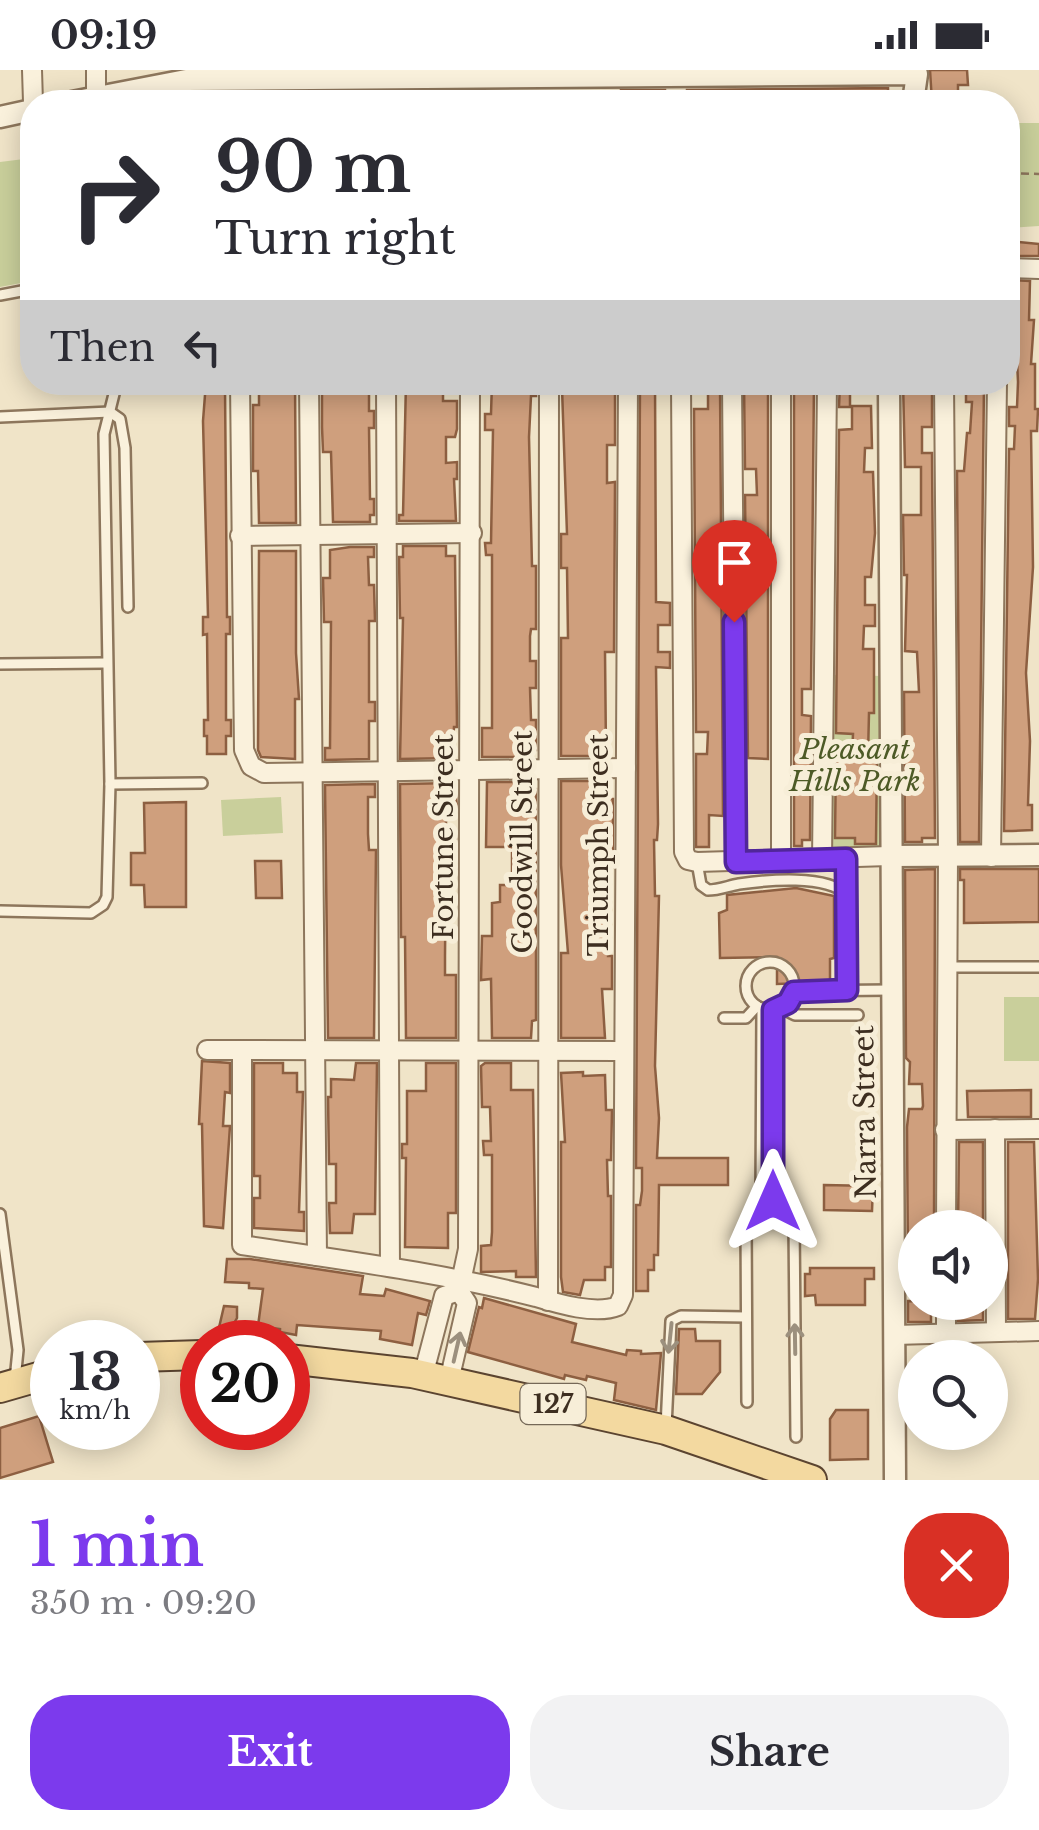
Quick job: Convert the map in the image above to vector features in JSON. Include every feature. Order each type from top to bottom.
[{"type":"main road","name":"127","points":[[310,1362],[436,1378],[666,1430],[812,1480]]},
{"type":"street","points":[[121,90],[158,78],[186,80],[231,74],[917,72]]},
{"type":"street","points":[[240,395],[244,750],[251,766],[264,773],[626,768]]},
{"type":"street","points":[[309,395],[317,1256]]},
{"type":"street","points":[[386,395],[390,1267]]},
{"type":"street","name":"Fortune Street","points":[[436,1378],[467,1302],[461,1284],[468,1249],[470,395]]},
{"type":"street","name":"Goodwill Street","points":[[548,1301],[549,395]]},
{"type":"street","name":"Triumph Street","points":[[548,1301],[607,1311],[618,1306],[623,1296],[628,395]]},
{"type":"street","points":[[681,395],[690,857],[736,862],[1039,854]]},
{"type":"street","points":[[732,395],[736,862]]},
{"type":"street","points":[[781,395],[781,861]]},
{"type":"street","points":[[822,861],[827,395]]},
{"type":"street","name":"Narra Street","points":[[889,395],[895,1480]]},
{"type":"street","points":[[944,395],[946,1210]]},
{"type":"street","points":[[992,857],[997,395]]},
{"type":"street","points":[[240,536],[472,533]]},
{"type":"street","points":[[208,1050],[624,1051]]},
{"type":"street","points":[[242,1050],[242,1245],[390,1267],[548,1301]]},
{"type":"street","points":[[945,1130],[1039,1128]]},
{"type":"street","points":[[995,1129],[996,1332]]},
{"type":"street","name":"Fortune Street","points":[[436,1378],[444,1296],[461,1284]]},
{"type":"street","points":[[946,1320],[946,1333]]},
{"type":"street","points":[[895,1334],[1039,1331]]},
{"type":"lane","points":[[0,911],[91,912],[107,896],[110,784],[104,434],[114,395]]},
{"type":"lane","points":[[0,417],[110,412],[120,420],[128,607]]},
{"type":"lane","points":[[0,664],[107,664]]},
{"type":"lane","points":[[110,784],[202,783]]},
{"type":"lane","points":[[690,857],[700,885],[708,890],[743,884],[818,881],[839,887],[847,895]]},
{"type":"lane","points":[[846,859],[847,990]]},
{"type":"lane","points":[[794,992],[794,980],[780,963],[764,962],[752,970],[746,984],[751,1000],[796,1016],[858,1015]]},
{"type":"lane","points":[[946,966],[1039,967]]},
{"type":"lane","points":[[724,1018],[746,1018],[794,992],[891,990]]},
{"type":"lane","points":[[747,1402],[746,1222],[767,1201],[768,1008]]},
{"type":"lane","points":[[767,1201],[794,1222],[796,1437]]},
{"type":"lane","points":[[0,1214],[18,1350],[7,1386]]},
{"type":"lane","points":[[666,1430],[670,1321],[681,1316],[746,1317]]},
{"type":"green space","points":[[1020,123],[1039,123],[1039,226],[1020,227]]},
{"type":"green space","points":[[20,160],[20,283],[0,287],[0,162]]},
{"type":"green space","name":"Pleasant Hills Park","points":[[823,675],[885,676],[889,853],[823,856]]},
{"type":"green space","points":[[281,797],[283,833],[223,836],[221,800]]},
{"type":"green space","points":[[1004,997],[1039,997],[1039,1061],[1004,1061]]},
{"type":"building","points":[[930,70],[967,70],[968,85],[958,85],[958,90],[931,90]]},
{"type":"building","points":[[888,88],[888,90],[687,90]]},
{"type":"building","points":[[1020,242],[1039,244],[1039,256],[1020,256]]},
{"type":"building","points":[[1020,281],[1030,281],[1029,320],[1034,320],[1031,364],[1035,364],[1038,409],[1037,431],[1031,431],[1033,567],[1026,673],[1028,805],[1032,805],[1032,830],[1004,831],[1009,449],[1014,449],[1015,426],[1009,426],[1009,407],[1017,407]]},
{"type":"building","points":[[205,395],[225,395],[230,617],[230,634],[226,634],[226,720],[231,720],[226,754],[207,754],[204,736],[204,720],[208,720],[207,634],[203,635],[203,617],[208,617]]},
{"type":"building","points":[[259,395],[295,395],[296,523],[259,523],[258,471],[253,471],[253,405],[259,405]]},
{"type":"building","points":[[322,395],[369,395],[369,411],[374,411],[374,428],[369,428],[370,499],[374,499],[370,522],[333,522],[331,452],[323,452]]},
{"type":"building","points":[[406,395],[443,395],[443,401],[457,401],[455,437],[446,437],[446,463],[457,462],[456,521],[399,521],[399,515],[403,515]]},
{"type":"building","points":[[492,395],[536,395],[531,396],[529,437],[532,566],[536,566],[536,629],[531,629],[530,636],[530,661],[536,661],[536,688],[530,688],[531,720],[536,720],[536,750],[532,750],[532,757],[482,757],[482,728],[492,728],[492,555],[486,555],[485,543],[491,543],[493,430],[485,430],[485,414],[491,414]]},
{"type":"building","points":[[562,395],[615,395],[615,445],[607,445],[607,483],[615,482],[614,652],[605,652],[609,756],[561,756],[561,638],[568,638],[567,568],[561,568],[561,534],[567,534]]},
{"type":"building","points":[[640,395],[655,395],[656,602],[670,603],[670,625],[658,625],[658,652],[670,652],[670,668],[656,667],[657,1158],[728,1158],[728,1185],[659,1185],[658,1255],[654,1255],[654,1270],[648,1270],[648,1291],[636,1291],[636,1205],[640,1205],[642,1168],[636,1168]]},
{"type":"building","points":[[708,395],[720,395],[723,816],[709,815],[709,847],[696,847],[696,754],[707,754],[708,732],[696,732],[694,409],[708,409]]},
{"type":"building","points":[[744,395],[768,395],[768,759],[748,758],[745,495],[757,495],[756,469],[745,469]]},
{"type":"building","points":[[794,395],[814,395],[811,689],[802,689],[802,715],[811,716],[810,840],[794,846]]},
{"type":"building","points":[[839,395],[850,395],[850,407],[839,407]]},
{"type":"building","points":[[903,395],[932,395],[932,427],[922,427],[922,453],[932,453],[935,838],[922,838],[922,842],[905,842],[904,692],[919,692],[917,652],[905,651],[907,575],[903,515],[921,515],[921,467],[905,467]]},
{"type":"building","points":[[966,395],[984,395],[979,842],[960,842],[957,471],[964,471],[970,433],[972,402],[966,402]]},
{"type":"building","points":[[852,406],[871,406],[872,448],[865,448],[864,472],[873,472],[875,533],[871,577],[865,577],[865,605],[875,605],[875,626],[864,626],[863,649],[874,649],[874,713],[869,713],[868,756],[877,756],[876,844],[855,844],[855,838],[835,838],[836,756],[852,756],[853,734],[836,733],[839,430],[852,429]]},
{"type":"building","points":[[403,546],[446,546],[446,556],[455,556],[457,727],[452,758],[400,759],[403,618],[399,557],[403,557]]},
{"type":"building","points":[[374,547],[374,557],[368,557],[375,621],[369,621],[369,702],[375,702],[375,721],[369,721],[369,759],[325,760],[325,748],[330,748],[331,622],[324,622],[323,578],[330,578],[330,550]]},
{"type":"building","points":[[259,551],[296,551],[299,699],[295,699],[295,759],[261,757],[258,750]]},
{"type":"building","points":[[561,781],[604,781],[604,799],[613,799],[613,867],[604,867],[608,956],[612,956],[612,989],[602,989],[605,1038],[561,1038],[561,953],[568,953],[561,865]]},
{"type":"building","points":[[487,782],[530,782],[530,789],[536,789],[536,1020],[532,1021],[531,1038],[492,1038],[491,979],[481,980],[482,936],[492,936],[492,903],[500,902],[500,885],[512,885],[512,847],[486,847]]},
{"type":"building","points":[[455,783],[457,808],[446,808],[446,834],[456,834],[456,849],[446,849],[445,975],[456,975],[456,1038],[406,1038],[400,784]]},
{"type":"building","points":[[375,784],[375,797],[368,797],[369,850],[376,850],[374,1038],[328,1038],[325,785]]},
{"type":"building","points":[[186,802],[186,907],[145,907],[144,885],[131,885],[131,853],[145,853],[144,803]]},
{"type":"building","points":[[255,861],[281,861],[282,898],[256,898]]},
{"type":"building","points":[[935,869],[934,1210],[908,1210],[909,1109],[923,1106],[922,1084],[909,1084],[910,1062],[906,1058],[905,870]]},
{"type":"building","points":[[960,869],[1039,869],[1039,922],[964,923],[964,880],[960,880]]},
{"type":"building","points":[[796,888],[834,896],[830,982],[777,984],[777,957],[720,958],[719,913],[727,910],[727,895]]},
{"type":"building","points":[[202,1061],[230,1063],[230,1093],[225,1092],[223,1126],[230,1126],[223,1228],[204,1226],[199,1124]]},
{"type":"building","points":[[254,1063],[283,1063],[283,1073],[297,1073],[297,1092],[303,1092],[299,1212],[304,1212],[304,1231],[254,1228],[254,1198],[260,1198],[260,1176],[254,1176]]},
{"type":"building","points":[[356,1063],[377,1063],[375,1214],[354,1214],[352,1233],[330,1233],[329,1203],[336,1203],[336,1164],[329,1164],[328,1097],[331,1079],[354,1080]]},
{"type":"building","points":[[426,1063],[456,1063],[456,1213],[448,1213],[448,1248],[405,1247],[406,1158],[402,1158],[402,1144],[407,1144],[407,1091],[426,1091]]},
{"type":"building","points":[[511,1063],[511,1090],[533,1090],[536,1277],[516,1277],[516,1271],[481,1272],[481,1246],[491,1245],[492,1232],[492,1155],[484,1155],[483,1141],[491,1141],[490,1107],[482,1107],[481,1066]]},
{"type":"building","points":[[583,1072],[583,1076],[605,1075],[606,1110],[612,1110],[611,1160],[607,1160],[611,1267],[605,1267],[605,1280],[584,1280],[580,1295],[563,1292],[561,1277],[561,1142],[565,1142],[561,1073]]},
{"type":"building","points":[[1031,1090],[1031,1117],[968,1117],[967,1091]]},
{"type":"building","points":[[959,1142],[983,1142],[983,1210],[958,1210]]},
{"type":"building","points":[[1008,1142],[1034,1142],[1038,1279],[1035,1319],[1008,1319]]},
{"type":"building","points":[[824,1185],[873,1186],[872,1211],[824,1210]]},
{"type":"building","points":[[227,1259],[250,1259],[363,1276],[360,1294],[384,1296],[386,1289],[430,1301],[426,1315],[418,1313],[412,1345],[380,1339],[381,1331],[310,1326],[310,1320],[259,1320],[263,1289],[249,1288],[249,1283],[225,1282]]},
{"type":"building","points":[[810,1268],[874,1268],[874,1279],[865,1279],[865,1305],[816,1305],[815,1295],[805,1296],[805,1274],[810,1274]]},
{"type":"building","points":[[484,1298],[576,1324],[572,1342],[626,1355],[627,1350],[661,1353],[656,1410],[614,1400],[616,1383],[587,1376],[586,1380],[565,1375],[564,1379],[468,1352]]},
{"type":"building","points":[[224,1306],[237,1307],[236,1320],[221,1320]]},
{"type":"building","points":[[679,1329],[695,1329],[696,1341],[720,1341],[720,1372],[702,1394],[676,1394]]},
{"type":"building","points":[[836,1410],[868,1410],[868,1459],[830,1460],[830,1419]]},
{"type":"building","points":[[30,1419],[30,1450],[49,1450],[53,1462],[0,1478],[0,1428]]},
{"type":"route","points":[[734,622],[736,862],[846,859],[847,990],[794,992],[788,1003],[773,1010],[773,1201]]}]
